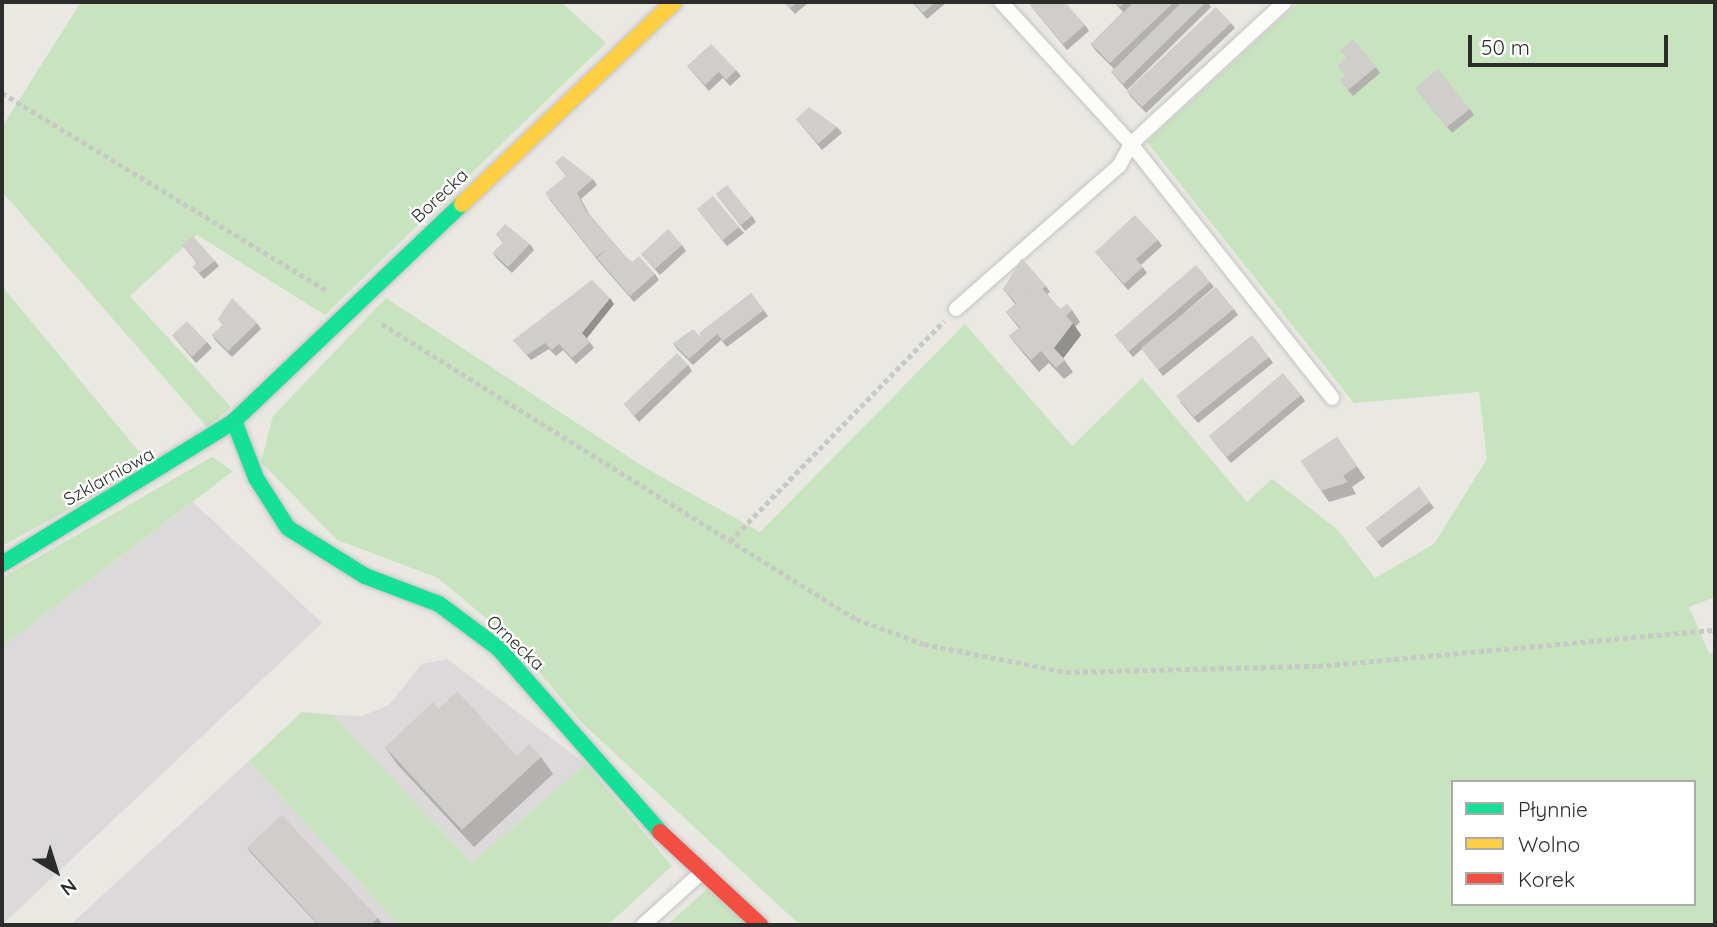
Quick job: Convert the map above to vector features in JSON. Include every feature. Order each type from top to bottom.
[{"type":"street","name":"Borecka","points":[[234,421],[674,2]]},
{"type":"street","name":"Szklarniowa","points":[[2,564],[234,421]]},
{"type":"street","name":"Ornecka","points":[[234,421],[256,478],[288,528],[365,576],[439,604],[498,648],[627,801],[705,870],[760,925]]},
{"type":"lane","points":[[1001,2],[1131,144],[1332,398]]},
{"type":"lane","points":[[956,309],[1119,166],[1131,144],[1285,2]]},
{"type":"lane","points":[[643,925],[705,870]]},
{"type":"path","points":[[2,93],[352,306],[856,619],[924,644],[1066,673],[1318,666],[1715,630]]},
{"type":"path","points":[[730,541],[956,309]]},
{"type":"shaded area","points":[[193,502],[322,623],[2,925],[2,647]]},
{"type":"shaded area","points":[[447,659],[586,764],[472,863],[333,715],[362,716],[389,705],[422,664]]},
{"type":"shaded area","points":[[249,761],[399,925],[70,925]]},
{"type":"green space","points":[[81,2],[561,2],[606,43],[325,315],[197,235],[130,296],[231,407],[207,427],[4,194],[2,127]]},
{"type":"green space","points":[[1299,2],[1715,2],[1715,597],[1689,607],[1709,653],[1715,653],[1715,925],[800,925],[582,723],[512,640],[438,578],[337,540],[261,462],[273,416],[386,298],[644,467],[760,532],[965,324],[1072,446],[1142,378],[1247,502],[1272,479],[1337,529],[1375,578],[1434,544],[1487,459],[1479,392],[1354,403],[1147,142]]},
{"type":"green space","points":[[2,286],[150,465],[2,546]]},
{"type":"green space","points":[[212,457],[233,471],[2,647],[2,578]]},
{"type":"green space","points":[[302,712],[333,715],[472,863],[586,764],[672,866],[608,925],[399,925],[249,761]]},
{"type":"green space","points":[[707,889],[751,925],[667,925]]},
{"type":"building","points":[[785,2],[798,2],[790,8]]},
{"type":"building","points":[[913,2],[936,2],[923,13]]},
{"type":"building","points":[[1034,2],[1065,2],[1085,25],[1063,44],[1030,5]]},
{"type":"building","points":[[1134,2],[1174,2],[1110,63],[1091,44]]},
{"type":"building","points":[[1182,2],[1206,2],[1123,84],[1111,72]]},
{"type":"building","points":[[1216,7],[1231,23],[1142,107],[1127,91]]},
{"type":"building","points":[[1353,39],[1376,67],[1348,90],[1340,80],[1346,75],[1338,66],[1347,58],[1340,50]]},
{"type":"building","points":[[711,44],[736,70],[726,80],[719,72],[705,85],[687,66]]},
{"type":"building","points":[[1438,69],[1470,109],[1447,127],[1415,88]]},
{"type":"building","points":[[809,107],[837,127],[818,144],[796,119]]},
{"type":"building","points":[[563,156],[593,179],[577,193],[586,211],[625,256],[632,262],[639,256],[655,274],[630,296],[597,258],[607,249],[596,257],[545,193],[566,176],[555,162]]},
{"type":"building","points":[[727,185],[752,216],[741,225],[716,194]]},
{"type":"building","points":[[713,196],[739,227],[723,240],[697,209]]},
{"type":"building","points":[[1135,215],[1158,240],[1136,259],[1143,267],[1124,284],[1095,252]]},
{"type":"building","points":[[505,224],[530,244],[508,267],[493,253],[503,242],[496,234]]},
{"type":"building","points":[[668,229],[682,245],[655,269],[641,254]]},
{"type":"building","points":[[193,236],[215,261],[199,273],[193,267],[198,263],[182,245]]},
{"type":"building","points":[[1022,258],[1046,286],[1042,289],[1038,284],[1029,292],[1021,283],[1008,294],[1012,299],[1003,289]]},
{"type":"building","points":[[1196,265],[1210,282],[1128,352],[1115,335]]},
{"type":"building","points":[[592,280],[610,298],[582,333],[590,342],[572,358],[559,344],[552,350],[545,343],[527,355],[513,340]]},
{"type":"building","points":[[1021,283],[1029,292],[1038,284],[1060,309],[1067,304],[1072,310],[1066,316],[1073,323],[1054,348],[1065,360],[1056,368],[1041,351],[1031,360],[1009,336],[1020,327],[1006,312],[1016,303],[1008,294]]},
{"type":"building","points":[[1216,287],[1234,309],[1158,370],[1141,348]]},
{"type":"building","points":[[751,293],[764,310],[723,341],[717,334],[689,359],[673,343],[693,329],[703,339],[699,333]]},
{"type":"building","points":[[232,298],[257,323],[228,351],[212,335],[223,324],[218,319]]},
{"type":"building","points":[[187,321],[207,342],[192,357],[172,335]]},
{"type":"building","points":[[1252,335],[1269,357],[1194,417],[1176,396]]},
{"type":"building","points":[[677,353],[688,365],[634,416],[624,404]]},
{"type":"building","points":[[1283,373],[1301,395],[1227,457],[1209,436]]},
{"type":"building","points":[[1337,437],[1357,466],[1343,476],[1348,482],[1321,491],[1301,461]]},
{"type":"building","points":[[1419,487],[1430,502],[1377,542],[1366,528]]},
{"type":"building","points":[[457,691],[517,756],[529,744],[541,757],[462,830],[385,747],[433,702],[439,709]]},
{"type":"building","points":[[282,815],[378,918],[370,925],[319,925],[247,847]]},
{"type":"traffic: fast","points":[[2,564],[234,421],[462,204]]},
{"type":"traffic: fast","points":[[234,421],[256,478],[288,528],[365,576],[439,604],[498,648],[660,832]]},
{"type":"traffic: slow","points":[[462,204],[674,2]]},
{"type":"traffic: jam","points":[[660,832],[760,925]]}]
